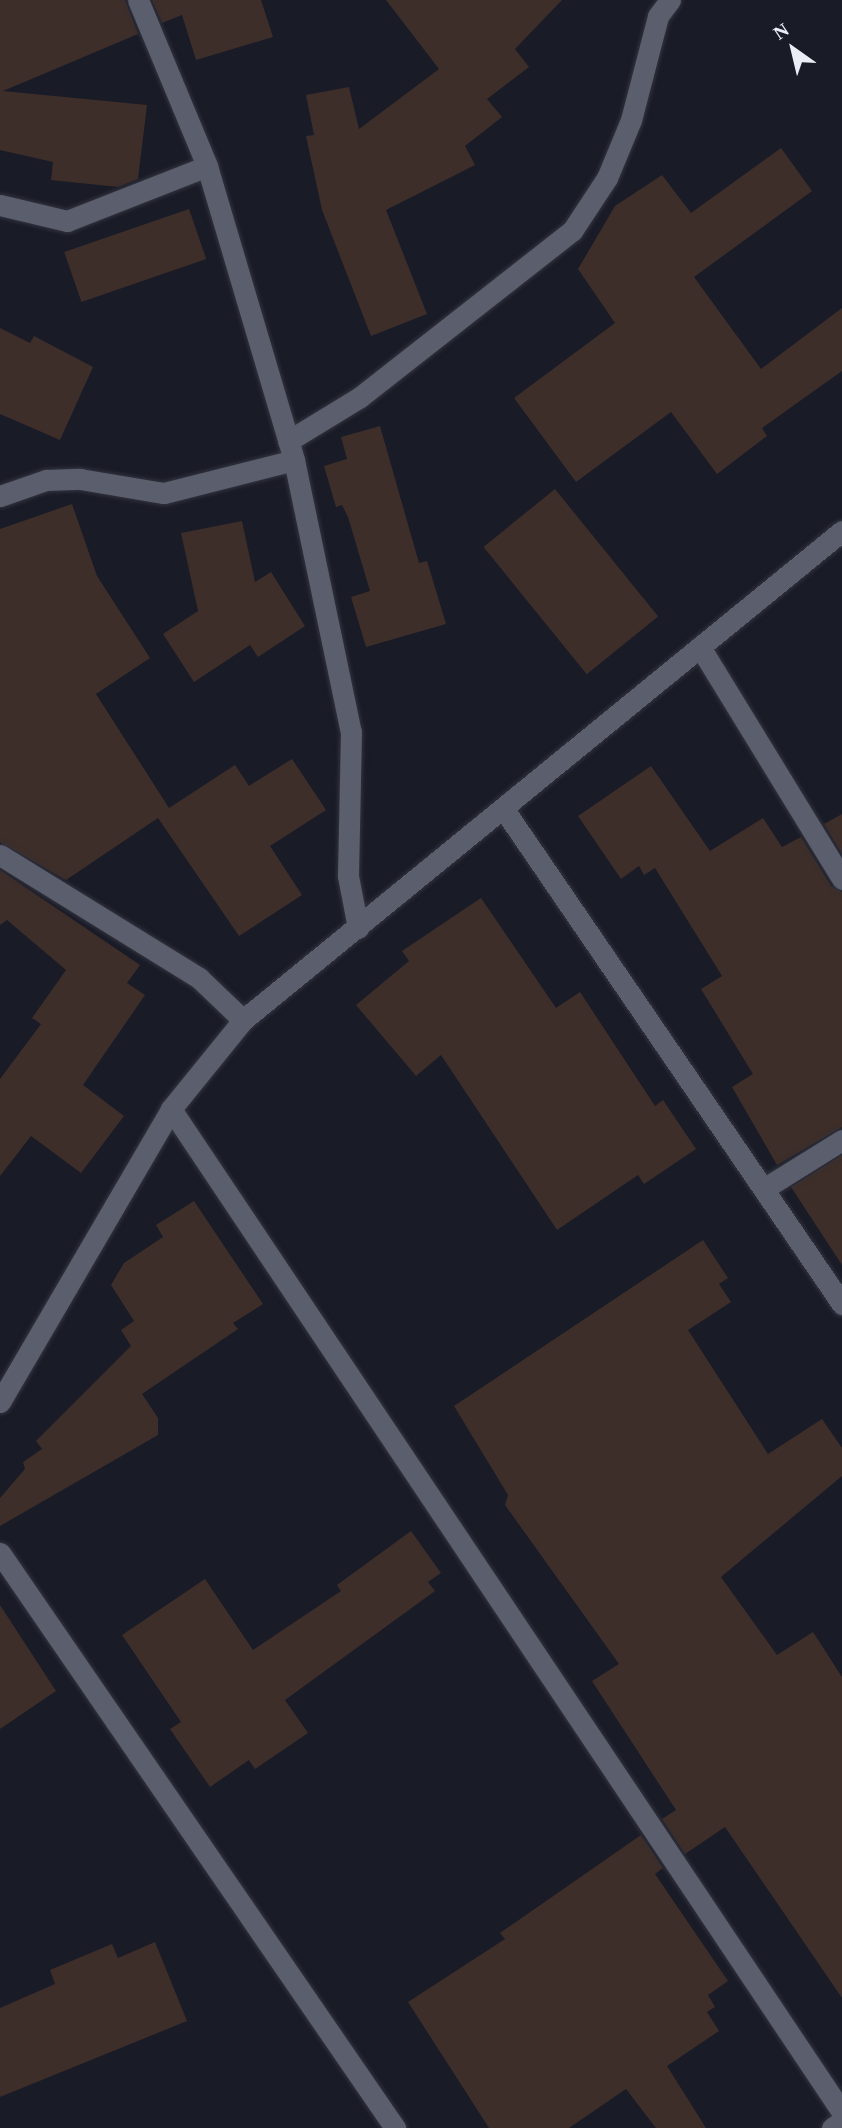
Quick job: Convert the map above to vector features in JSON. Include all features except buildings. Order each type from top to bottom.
[{"type":"street","points":[[138,0],[207,166],[291,451],[351,732],[348,876],[358,928]]},
{"type":"street","points":[[2,493],[46,480],[80,479],[164,493],[291,451],[572,231],[612,166],[658,16],[670,0]]},
{"type":"street","points":[[0,205],[66,222],[207,166]]},
{"type":"street","points":[[0,1402],[171,1110],[243,1020],[842,531]]},
{"type":"street","points":[[700,647],[842,879]]},
{"type":"street","points":[[503,808],[842,1304]]},
{"type":"street","points":[[0,855],[199,978],[243,1020]]},
{"type":"street","points":[[171,1110],[842,2112]]},
{"type":"street","points":[[765,1188],[842,1140]]},
{"type":"street","points":[[0,1553],[396,2128]]},
{"type":"street","points":[[832,2128],[842,2121]]}]
